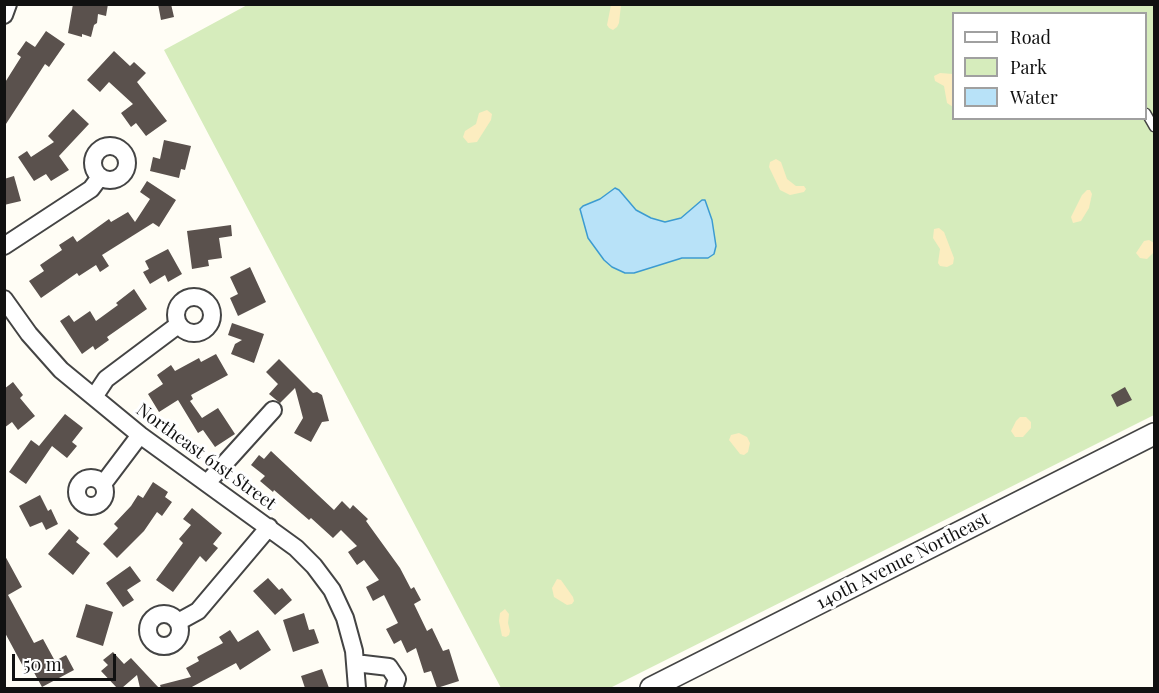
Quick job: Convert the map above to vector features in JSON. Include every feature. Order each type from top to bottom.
[{"type":"street","points":[[4,15],[8,4]]},
{"type":"street","points":[[4,246],[91,189],[100,177]]},
{"type":"street","name":"Northeast 61st Street","points":[[4,299],[29,334],[61,370],[140,435],[296,548],[332,590],[345,618],[354,651],[357,688]]},
{"type":"street","points":[[94,396],[106,379],[178,325]]},
{"type":"street","points":[[207,483],[273,410]]},
{"type":"street","name":"140th Avenue Northeast","points":[[651,688],[1155,434]]},
{"type":"street","points":[[103,484],[140,435]]},
{"type":"street","points":[[178,622],[198,611],[269,527]]},
{"type":"street","points":[[355,663],[389,667],[397,679],[394,688]]},
{"type":"green space","points":[[249,4],[1154,5],[1154,415],[610,688],[501,688],[164,50]]},
{"type":"sand","points":[[611,5],[621,5],[619,23],[613,30],[607,25]]},
{"type":"sand","points":[[940,73],[952,74],[952,106],[947,103],[944,86],[935,81],[934,76]]},
{"type":"sand","points":[[487,110],[492,114],[491,120],[477,142],[468,143],[463,137],[465,131],[476,124],[479,113]]},
{"type":"sand","points":[[776,159],[781,162],[787,179],[796,186],[804,186],[806,189],[804,192],[790,195],[780,190],[769,167],[770,162]]},
{"type":"sand","points":[[1087,190],[1090,190],[1092,194],[1089,208],[1081,221],[1073,223],[1071,217]]},
{"type":"sand","points":[[939,228],[944,232],[954,258],[953,264],[947,267],[940,266],[938,263],[940,249],[933,238],[934,229]]},
{"type":"sand","points":[[1149,240],[1154,243],[1153,253],[1147,259],[1140,258],[1136,253],[1144,241]]},
{"type":"sand","points":[[1020,417],[1026,417],[1031,422],[1031,428],[1023,437],[1015,437],[1011,431],[1016,421]]},
{"type":"sand","points":[[739,433],[747,437],[750,443],[748,452],[744,455],[740,454],[729,440],[731,435]]},
{"type":"sand","points":[[557,579],[561,580],[573,597],[572,604],[567,605],[554,597],[552,588]]},
{"type":"sand","points":[[505,609],[509,614],[510,631],[506,637],[502,636],[499,621],[500,613]]},
{"type":"water","points":[[615,188],[636,210],[665,222],[681,218],[705,200],[712,220],[716,246],[714,254],[708,258],[682,258],[634,273],[625,273],[612,267],[588,238],[580,209]]},
{"type":"building","points":[[73,4],[108,4],[106,16],[98,14],[91,37],[68,33]]},
{"type":"building","points":[[158,4],[171,4],[174,17],[161,20]]},
{"type":"building","points":[[46,31],[65,44],[49,67],[45,64],[4,127],[4,84],[21,57],[17,54],[26,41],[35,47]]},
{"type":"building","points":[[114,51],[130,66],[134,62],[146,73],[137,82],[167,121],[146,136],[136,123],[131,127],[121,113],[133,104],[109,82],[100,92],[87,80]]},
{"type":"building","points":[[73,109],[89,124],[59,156],[69,170],[51,181],[46,174],[34,181],[18,157],[27,151],[31,157],[54,142],[48,136]]},
{"type":"building","points":[[164,140],[191,146],[185,170],[181,169],[179,178],[150,171],[153,157],[160,159]]},
{"type":"building","points":[[14,176],[21,201],[4,205],[4,179]]},
{"type":"building","points":[[147,181],[176,200],[159,227],[153,223],[102,255],[109,266],[100,272],[96,265],[79,276],[77,273],[41,298],[29,281],[44,271],[40,265],[62,250],[59,245],[73,236],[77,242],[109,219],[111,222],[128,212],[135,222],[150,199],[140,192]]},
{"type":"building","points":[[231,225],[232,236],[219,238],[222,258],[208,260],[209,266],[192,269],[187,231]]},
{"type":"building","points":[[168,249],[182,274],[168,282],[165,275],[150,284],[143,272],[149,269],[145,261]]},
{"type":"building","points":[[250,267],[266,302],[238,316],[230,298],[238,294],[230,277]]},
{"type":"building","points":[[134,289],[147,309],[107,337],[109,340],[95,350],[93,346],[82,354],[60,321],[69,315],[74,322],[90,311],[96,321],[118,305],[116,303]]},
{"type":"building","points":[[232,323],[264,334],[254,363],[231,354],[235,344],[242,340],[228,335]]},
{"type":"building","points":[[216,354],[228,375],[191,395],[193,399],[190,401],[202,418],[218,408],[235,434],[215,447],[203,430],[198,433],[178,400],[159,412],[148,394],[163,384],[157,375],[171,365],[175,371],[199,358],[201,362]]},
{"type":"building","points":[[279,359],[313,393],[317,392],[322,395],[329,421],[322,422],[311,442],[294,433],[303,418],[295,388],[280,403],[269,394],[278,384],[266,372]]},
{"type":"building","points":[[13,382],[23,395],[20,398],[35,416],[18,430],[12,422],[4,428],[4,389]]},
{"type":"building","points":[[1125,387],[1132,400],[1117,407],[1111,395]]},
{"type":"building","points":[[65,414],[83,428],[72,442],[77,446],[67,458],[52,446],[26,484],[9,472],[31,440],[39,446]]},
{"type":"building","points":[[271,451],[334,510],[342,501],[350,509],[353,505],[368,519],[366,521],[400,568],[411,589],[414,587],[421,600],[414,604],[427,631],[432,628],[443,651],[449,649],[459,681],[437,688],[431,671],[424,673],[416,648],[407,653],[401,640],[394,644],[386,629],[398,623],[384,595],[373,601],[366,587],[379,580],[364,560],[357,565],[348,552],[357,546],[341,530],[333,538],[311,518],[309,520],[260,481],[265,476],[251,465],[259,455],[264,459]]},
{"type":"building","points":[[153,482],[168,492],[165,497],[172,502],[162,516],[157,512],[144,531],[117,558],[103,544],[118,528],[114,524],[138,495],[143,498]]},
{"type":"building","points":[[40,495],[48,511],[51,509],[58,524],[46,530],[42,522],[30,527],[19,506]]},
{"type":"building","points":[[192,508],[222,533],[213,544],[218,548],[206,562],[200,556],[173,592],[156,580],[183,543],[179,539],[191,525],[183,519]]},
{"type":"building","points":[[69,529],[79,538],[76,542],[90,553],[73,575],[48,554]]},
{"type":"building","points":[[4,554],[22,587],[8,595],[34,643],[43,639],[55,661],[66,655],[74,670],[42,687],[31,667],[25,670],[4,631]]},
{"type":"building","points":[[130,566],[141,581],[127,590],[134,600],[123,607],[106,583]]},
{"type":"building","points":[[268,578],[279,590],[282,588],[292,600],[275,615],[253,591]]},
{"type":"building","points":[[86,604],[113,612],[103,646],[76,637]]},
{"type":"building","points":[[304,613],[309,630],[314,629],[319,643],[293,652],[283,620]]},
{"type":"building","points":[[230,630],[238,642],[258,630],[271,650],[240,670],[236,663],[190,688],[161,688],[160,685],[191,677],[186,668],[199,661],[197,657],[223,643],[219,637]]},
{"type":"building","points":[[113,652],[124,664],[131,658],[159,688],[140,688],[137,675],[122,688],[117,688],[101,671],[108,665],[103,660]]},
{"type":"building","points":[[322,669],[329,688],[305,688],[301,676]]}]
